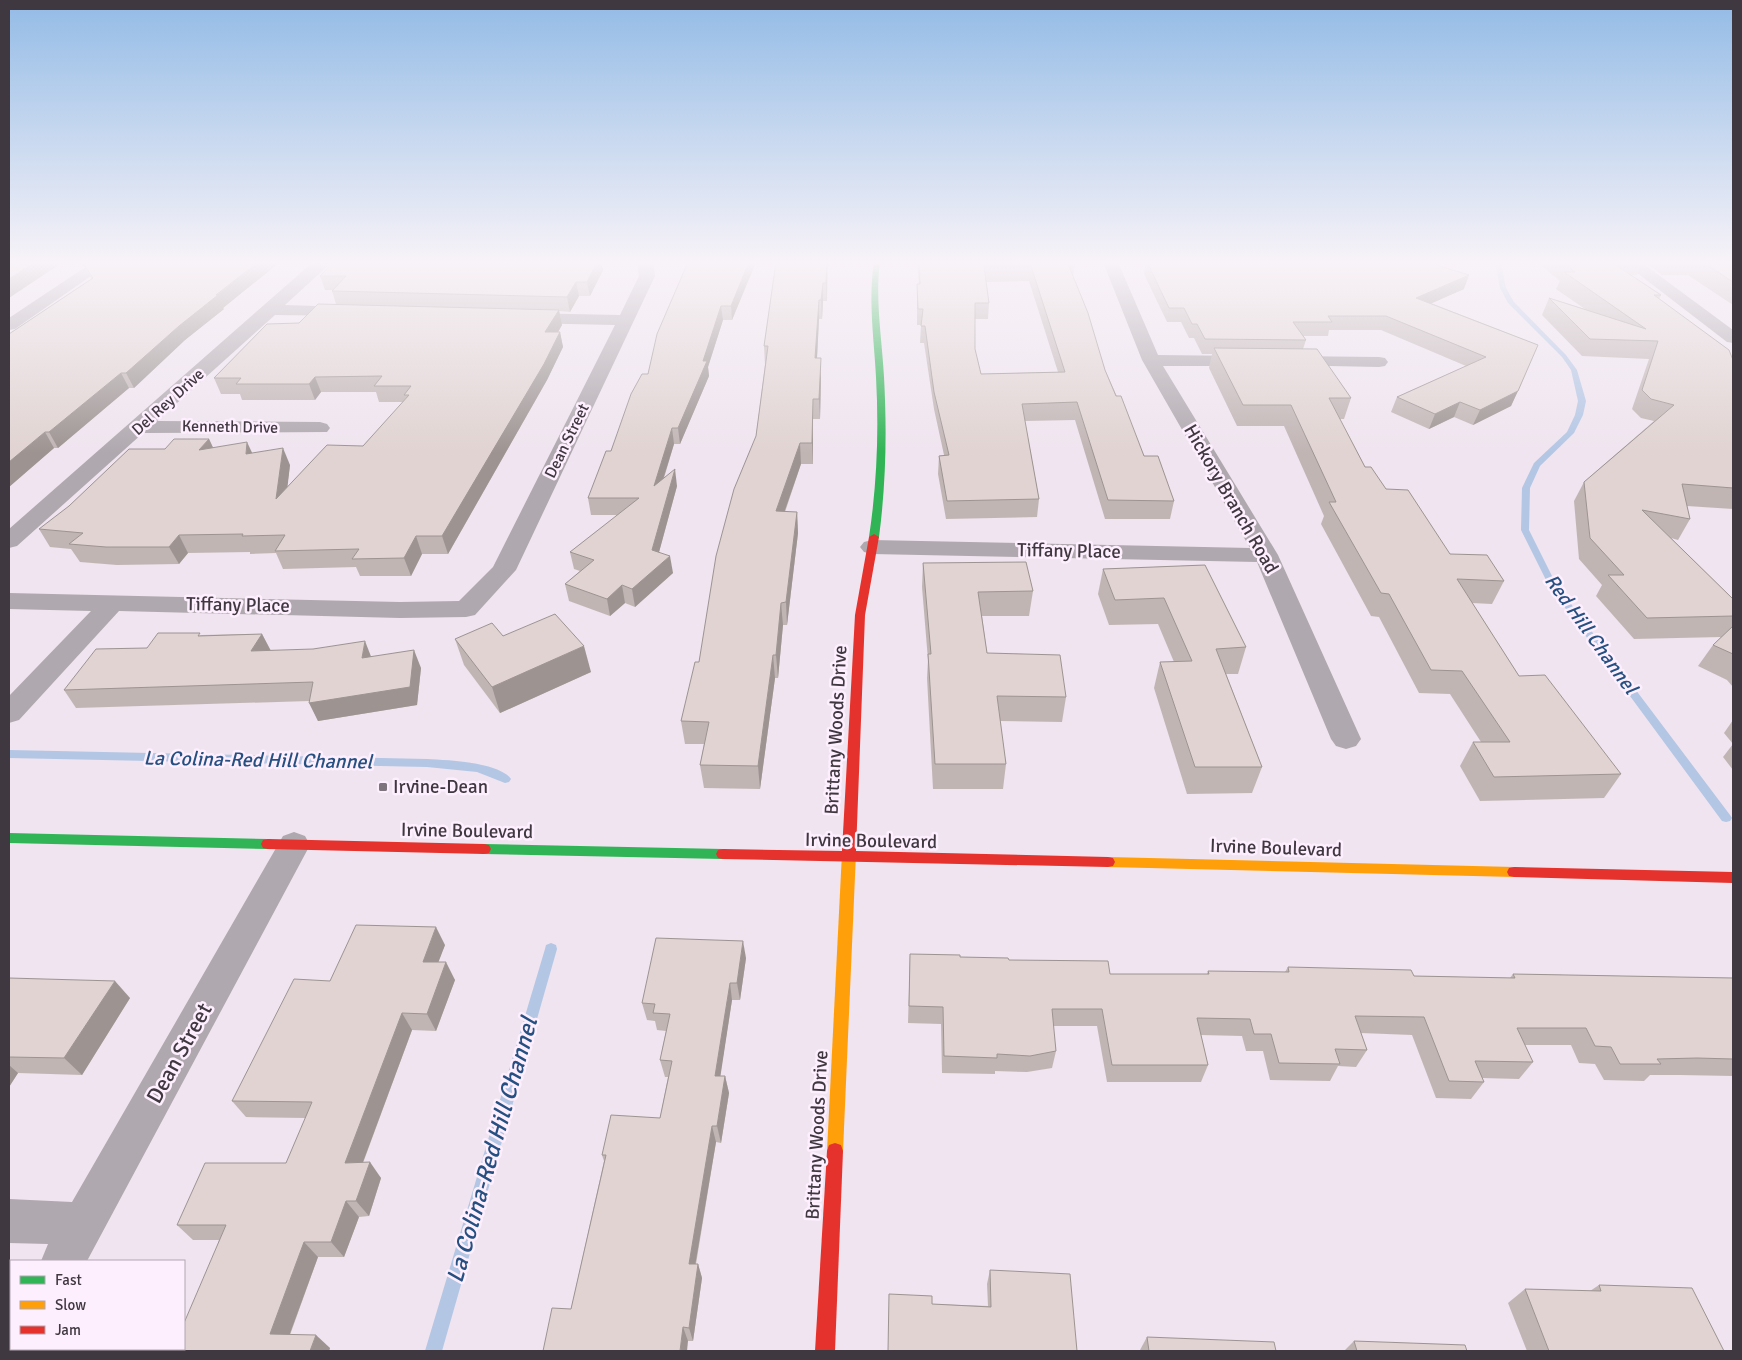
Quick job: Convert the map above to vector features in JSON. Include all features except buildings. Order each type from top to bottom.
[{"type":"street","name":"Del Rey Drive","points":[[9,541],[254,325]]},
{"type":"street","name":"Dean Street","points":[[466,609],[504,570],[623,325]]},
{"type":"street","name":"Brittany Woods Drive","points":[[825,1351],[860,615],[878,515],[882,428],[876,325]]},
{"type":"street","name":"Hickory Branch Road","points":[[1137,325],[1151,360],[1266,555],[1346,739]]},
{"type":"street","points":[[1716,325],[1733,338]]},
{"type":"street","points":[[1151,360],[1379,362]]},
{"type":"street","name":"Kenneth Drive","points":[[140,426],[320,428]]},
{"type":"street","name":"Tiffany Place","points":[[872,547],[1266,555]]},
{"type":"street","name":"Tiffany Place","points":[[9,601],[400,610],[466,609]]},
{"type":"street","points":[[9,713],[113,603]]},
{"type":"street","name":"Irvine Boulevard","points":[[9,838],[847,858],[1131,862],[1733,878]]},
{"type":"street","name":"Dean Street","points":[[65,1260],[294,845]]},
{"type":"street","points":[[9,1221],[84,1224]]},
{"type":"waterway","name":"Red Hill Channel","points":[[1533,325],[1564,356],[1574,370],[1582,401],[1579,415],[1570,433],[1537,465],[1526,488],[1525,530],[1552,584],[1726,818]]},
{"type":"waterway","name":"La Colina-Red Hill Channel","points":[[9,754],[427,763],[477,768],[505,779]]},
{"type":"waterway","name":"La Colina-Red Hill Channel","points":[[433,1351],[551,949]]},
{"type":"traffic: fast","points":[[874,537],[879,506],[882,442],[877,325]]},
{"type":"traffic: fast","points":[[9,838],[268,844]]},
{"type":"traffic: fast","points":[[484,849],[723,854]]},
{"type":"traffic: slow","points":[[835,1151],[849,853]]},
{"type":"traffic: slow","points":[[1108,862],[1514,872]]},
{"type":"traffic: jam","points":[[849,853],[860,615],[874,537]]},
{"type":"traffic: jam","points":[[268,844],[484,849]]},
{"type":"traffic: jam","points":[[723,854],[1108,862]]},
{"type":"traffic: jam","points":[[1514,872],[1733,878]]},
{"type":"traffic: jam","points":[[825,1351],[835,1151]]},
{"type":"place","name":"Irvine-Dean","points":[[383,787]]}]
